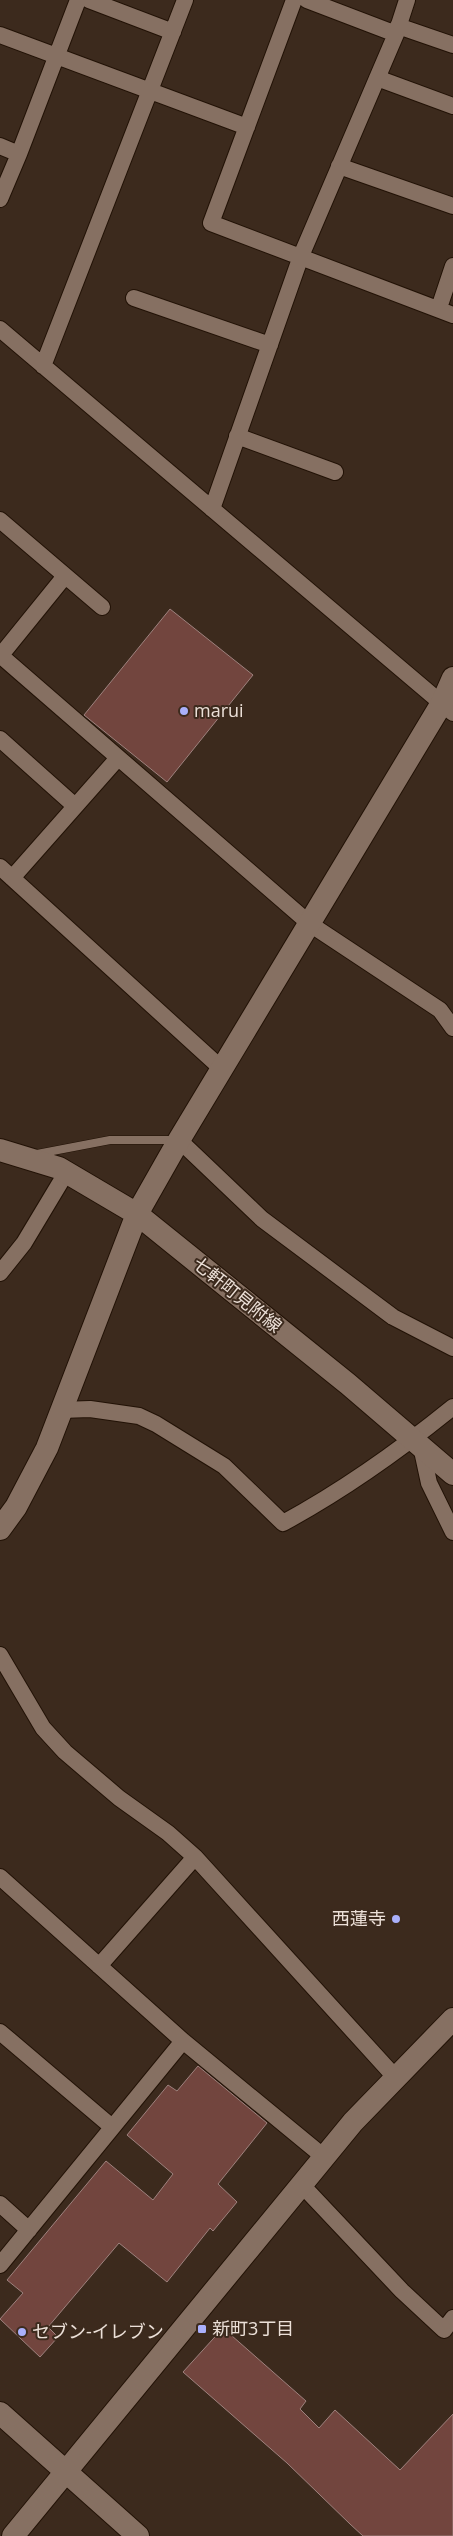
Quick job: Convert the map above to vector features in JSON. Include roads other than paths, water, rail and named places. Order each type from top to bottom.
[{"type":"street","points":[[0,199],[78,0]]},
{"type":"street","points":[[89,0],[172,32]]},
{"type":"street","points":[[44,366],[185,0]]},
{"type":"street","points":[[294,0],[211,223],[446,311],[453,266]]},
{"type":"street","points":[[307,0],[397,30],[453,45]]},
{"type":"street","points":[[212,509],[301,256],[397,30],[407,0]]},
{"type":"street","points":[[0,34],[247,127]]},
{"type":"street","points":[[377,78],[453,106]]},
{"type":"street","points":[[0,146],[19,154]]},
{"type":"street","points":[[339,166],[453,206]]},
{"type":"street","points":[[134,298],[270,345]]},
{"type":"street","points":[[0,329],[447,708]]},
{"type":"street","points":[[238,436],[335,472]]},
{"type":"street","points":[[0,520],[102,607]]},
{"type":"street","points":[[65,576],[0,655],[310,924],[440,1010],[453,1028]]},
{"type":"street","points":[[0,1529],[16,1507],[46,1448],[137,1214],[179,1140],[310,924],[447,708],[453,678]]},
{"type":"street","points":[[0,739],[75,806]]},
{"type":"street","points":[[118,758],[75,806],[6,873],[222,1069]]},
{"type":"street","points":[[179,1140],[262,1219],[393,1316],[453,1348]]},
{"type":"street","name":"七軒町見附線","points":[[0,1150],[58,1168],[137,1214],[453,1474]]},
{"type":"street","points":[[0,1273],[24,1243],[66,1173]]},
{"type":"street","points":[[61,1410],[90,1409],[139,1416],[156,1424],[224,1466],[283,1523],[324,1501],[417,1443],[453,1407]]},
{"type":"street","points":[[417,1443],[429,1483],[453,1532]]},
{"type":"street","points":[[0,1656],[42,1728],[65,1752],[119,1798],[168,1833],[195,1857],[395,2077]]},
{"type":"street","points":[[99,1966],[195,1857]]},
{"type":"street","points":[[0,1878],[183,2041],[324,2157]]},
{"type":"street","points":[[13,2536],[324,2157],[395,2077],[452,2023]]},
{"type":"street","points":[[0,2032],[112,2127]]},
{"type":"street","points":[[0,2265],[183,2041]]},
{"type":"street","points":[[301,2184],[402,2291],[444,2330],[453,2318]]},
{"type":"street","points":[[0,2204],[29,2230]]},
{"type":"street","points":[[0,2413],[138,2536]]},
{"type":"lane","points":[[23,1156],[110,1140],[179,1140]]},
{"type":"place","name":"marui","points":[[184,711]]},
{"type":"place","name":"西蓮寺","points":[[396,1919]]},
{"type":"place","name":"新町3丁目","points":[[202,2329]]},
{"type":"place","name":"セブン-イレブン","points":[[22,2332]]}]
